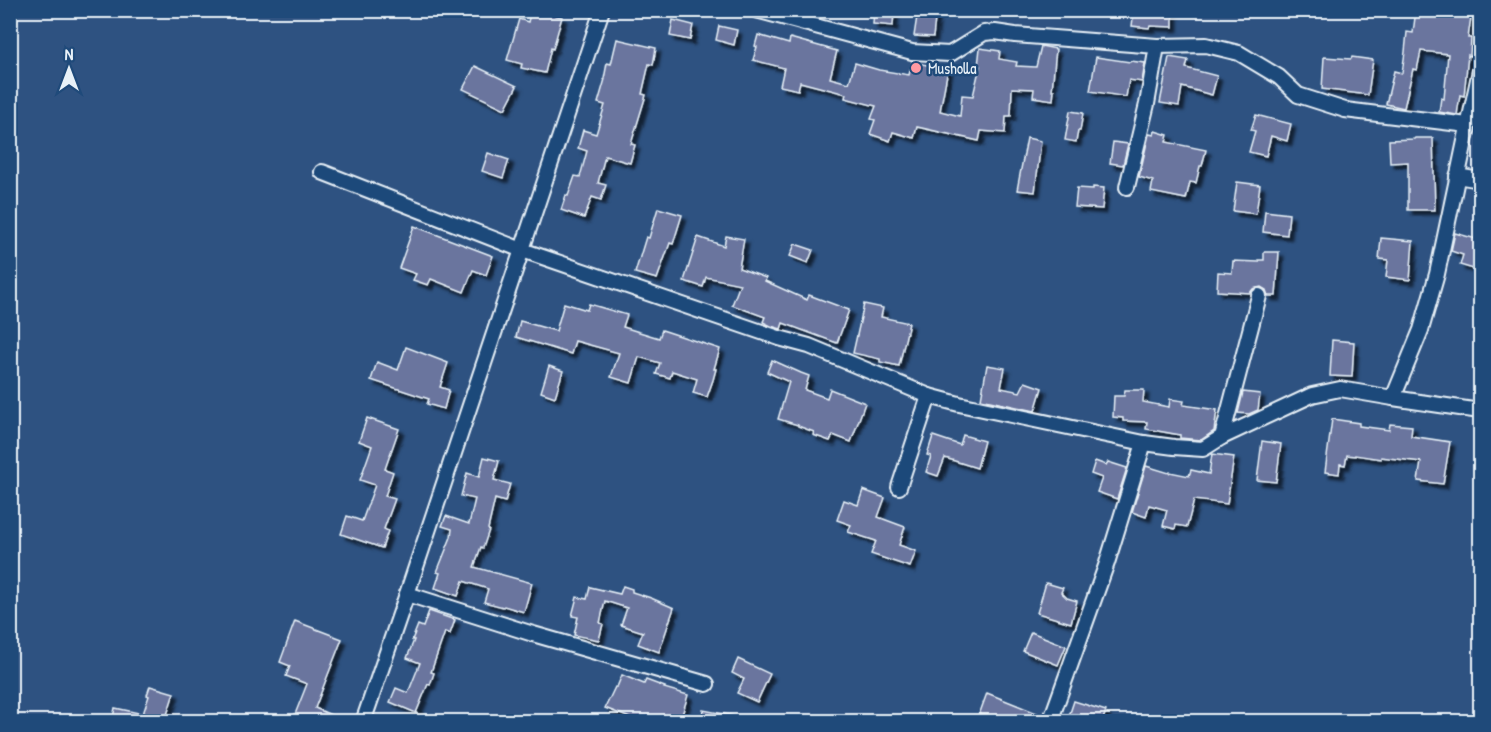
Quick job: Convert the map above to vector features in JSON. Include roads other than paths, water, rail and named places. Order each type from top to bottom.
[{"type":"street","points":[[363,722],[602,10]]},
{"type":"street","points":[[756,10],[912,52],[950,54],[984,33],[995,32],[1157,46],[1206,45],[1239,52],[1279,77],[1298,95],[1345,110],[1468,125]]},
{"type":"street","points":[[1128,187],[1147,104],[1157,46]]},
{"type":"street","points":[[1393,398],[1424,319],[1437,274],[1480,70]]},
{"type":"street","points":[[322,172],[522,250],[779,338],[809,346],[929,396],[1144,443],[1203,449],[1222,437],[1312,395],[1340,389],[1480,411]]},
{"type":"street","points":[[1457,176],[1480,180]]},
{"type":"street","points":[[1222,437],[1259,296]]},
{"type":"street","points":[[899,487],[929,396]]},
{"type":"street","points":[[1050,722],[1107,563],[1144,443]]},
{"type":"street","points":[[407,594],[533,634],[707,684]]},
{"type":"place","name":"Musholla","points":[[916,68]]}]
